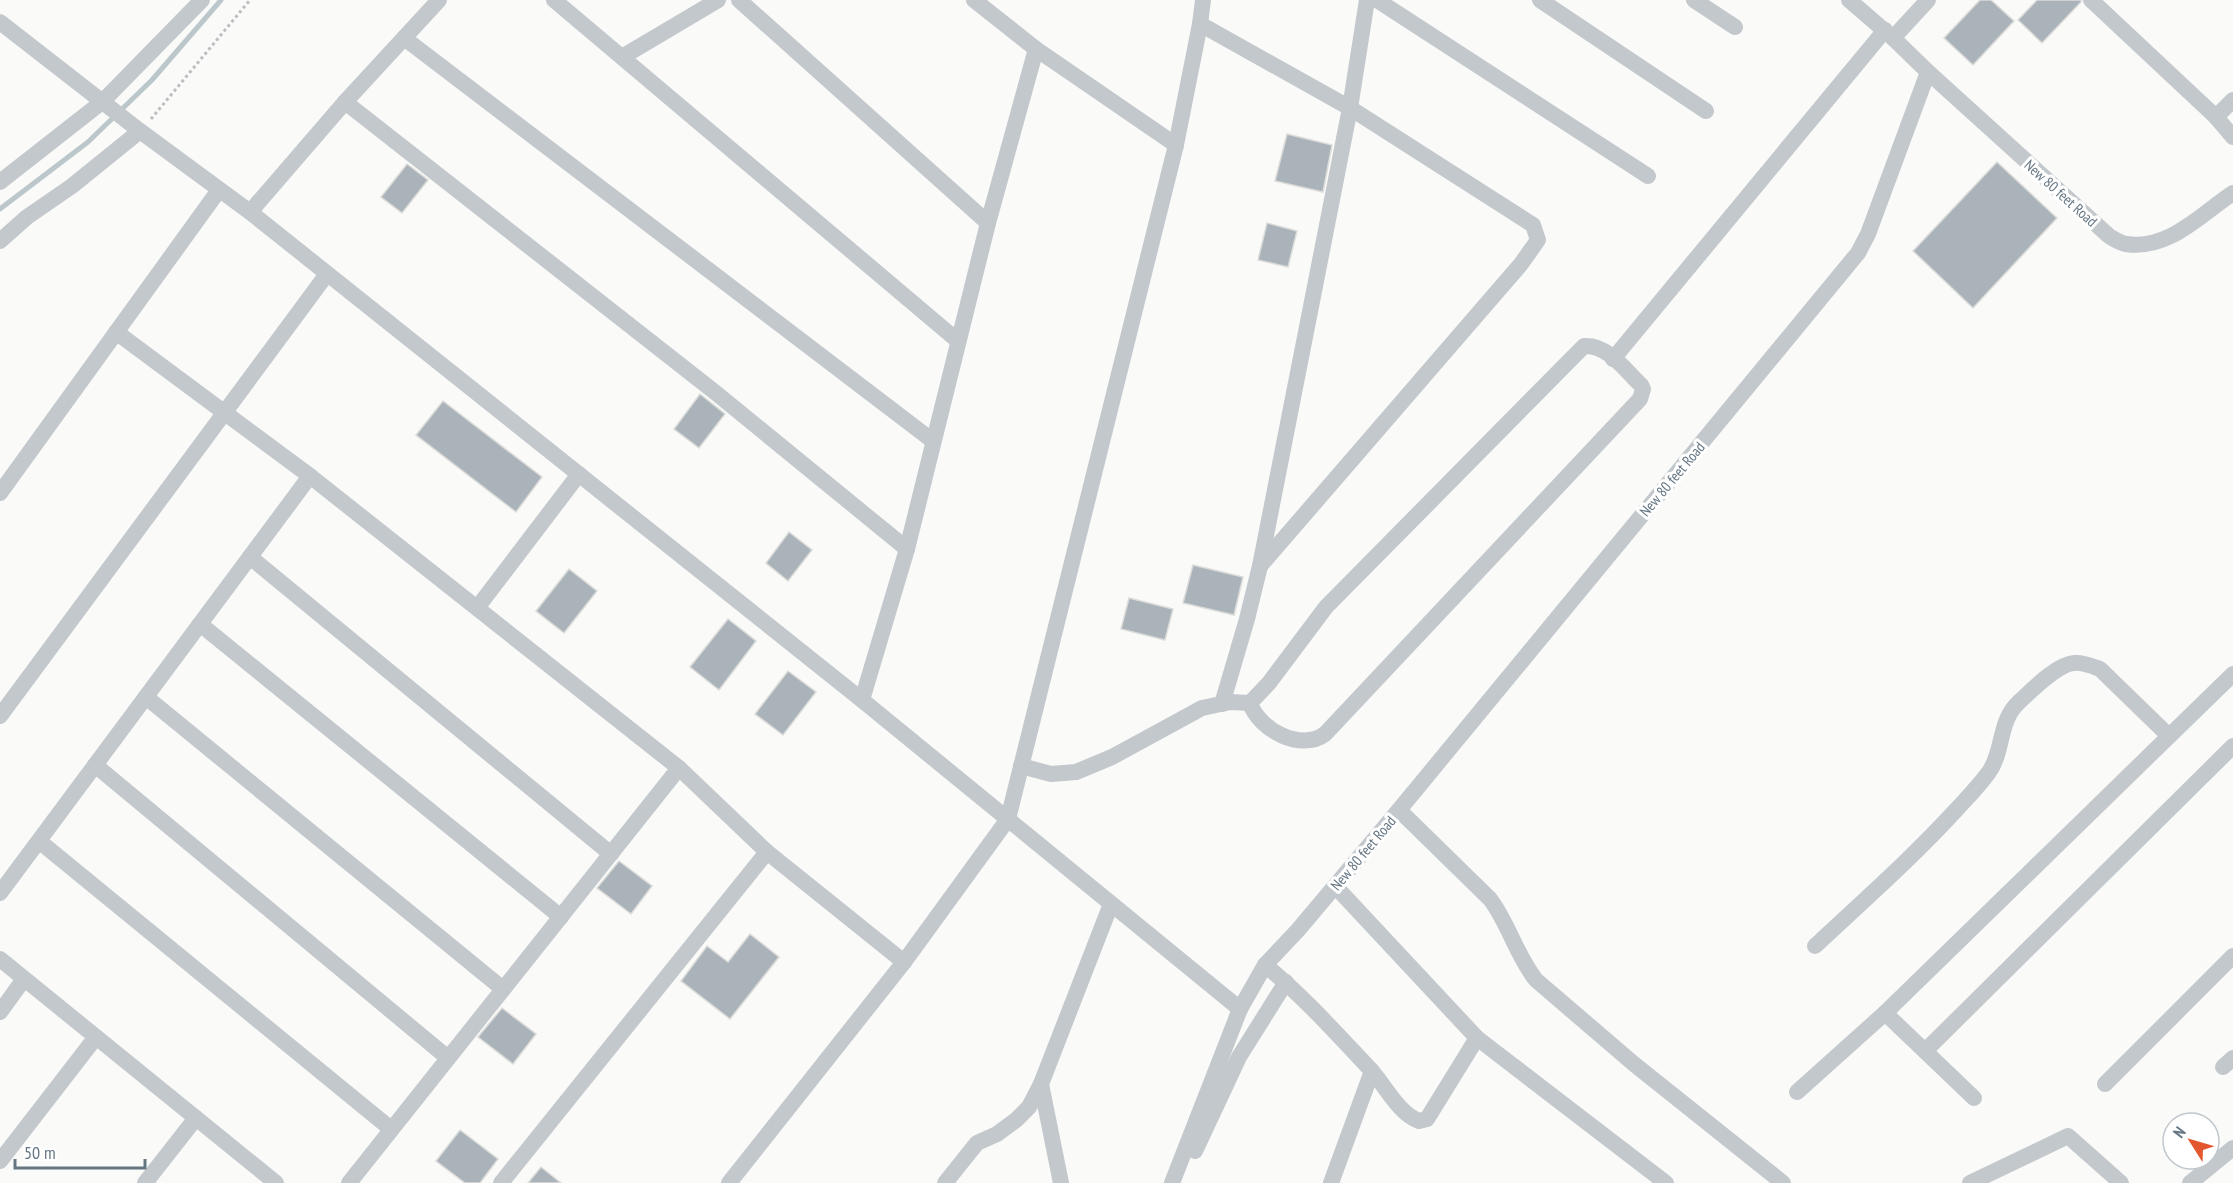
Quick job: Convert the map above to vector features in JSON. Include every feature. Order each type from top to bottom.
[{"type":"street","points":[[250,212],[345,102],[440,0]]},
{"type":"street","points":[[554,0],[958,341]]},
{"type":"street","points":[[622,57],[718,0]]},
{"type":"street","points":[[740,0],[988,223]]},
{"type":"street","points":[[974,0],[1036,49],[1176,145]]},
{"type":"street","points":[[729,1183],[904,962],[1008,819],[1176,145],[1203,0]]},
{"type":"street","points":[[1222,704],[1260,566],[1350,108],[1367,0]]},
{"type":"street","points":[[1377,0],[1648,176]]},
{"type":"street","points":[[1540,0],[1706,111]]},
{"type":"street","points":[[1694,0],[1735,27]]},
{"type":"street","points":[[1849,0],[1889,34],[1928,72]]},
{"type":"street","points":[[1613,359],[1889,34],[1928,0]]},
{"type":"street","points":[[2091,0],[2216,117],[2233,137]]},
{"type":"street","points":[[0,182],[102,102],[198,1]]},
{"type":"street","points":[[0,22],[140,131],[250,212],[862,700],[1240,1009]]},
{"type":"street","points":[[1200,24],[1350,108],[1533,225],[1538,240],[1521,264],[1260,566]]},
{"type":"street","points":[[404,38],[933,441]]},
{"type":"street","points":[[862,700],[908,549],[988,223],[1036,49]]},
{"type":"street","name":"New 80 feet Road","points":[[1172,1183],[1240,1009],[1265,965],[1399,810],[1858,253],[1868,234],[1928,72],[2109,237],[2125,244],[2146,244],[2179,233],[2233,193]]},
{"type":"street","points":[[2216,117],[2233,100]]},
{"type":"street","points":[[345,102],[716,393],[908,549]]},
{"type":"street","points":[[0,241],[27,217],[72,186],[140,131]]},
{"type":"street","points":[[0,494],[219,190]]},
{"type":"street","points":[[0,716],[327,274]]},
{"type":"street","points":[[116,332],[310,476],[679,768],[767,852],[904,962]]},
{"type":"street","points":[[1021,766],[1051,774],[1076,772],[1112,757],[1202,708],[1222,704],[1250,704],[1269,683],[1326,607],[1584,346],[1594,345],[1641,385],[1643,389],[1640,399],[1325,734],[1311,741],[1281,735],[1253,713],[1250,704]]},
{"type":"street","points":[[477,608],[579,474]]},
{"type":"street","points":[[0,893],[310,476]]},
{"type":"street","points":[[250,557],[611,854]]},
{"type":"street","points":[[201,624],[561,917]]},
{"type":"street","points":[[1815,946],[1932,837],[1980,783],[1990,771],[1997,757],[2002,731],[2016,704],[2057,670],[2072,663],[2100,669],[2169,736]]},
{"type":"street","points":[[1797,1092],[1884,1013],[2233,675]]},
{"type":"street","points":[[146,697],[503,989]]},
{"type":"street","points":[[1925,1052],[2233,746]]},
{"type":"street","points":[[95,765],[448,1058]]},
{"type":"street","points":[[349,1183],[679,768]]},
{"type":"street","points":[[1399,810],[1490,899],[1501,913],[1525,966],[1536,980],[1634,1064],[1783,1183]]},
{"type":"street","points":[[39,841],[391,1129]]},
{"type":"street","points":[[501,1183],[767,852]]},
{"type":"street","points":[[1335,886],[1477,1038],[1666,1183]]},
{"type":"street","points":[[945,1183],[977,1143],[997,1134],[1029,1107],[1041,1083],[1111,904]]},
{"type":"street","points":[[2105,1084],[2233,956]]},
{"type":"street","points":[[0,959],[196,1118],[257,1177],[276,1183]]},
{"type":"street","points":[[1265,965],[1286,982],[1372,1071],[1407,1114],[1419,1121],[1427,1119],[1477,1038]]},
{"type":"street","points":[[0,1012],[24,979]]},
{"type":"street","points":[[1183,1183],[1193,1155],[1239,1057],[1286,982]]},
{"type":"street","points":[[1884,1013],[1974,1098]]},
{"type":"street","points":[[0,1161],[96,1037]]},
{"type":"street","points":[[1331,1183],[1372,1071]]},
{"type":"street","points":[[1041,1083],[1061,1183]]},
{"type":"street","points":[[145,1183],[196,1118]]},
{"type":"street","points":[[1970,1183],[2068,1136],[2121,1183]]},
{"type":"street","points":[[2190,1183],[2233,1148]]},
{"type":"path","points":[[140,131],[250,0]]},
{"type":"building","points":[[1980,0],[1991,0],[2014,21],[1973,65],[1944,38]]},
{"type":"building","points":[[2037,0],[2081,0],[2081,2],[2042,43],[2018,20]]},
{"type":"building","points":[[1287,134],[1332,145],[1323,192],[1275,181]]},
{"type":"building","points":[[1997,162],[2057,218],[1973,308],[1913,251]]},
{"type":"building","points":[[407,164],[428,180],[402,213],[381,197]]},
{"type":"building","points":[[1267,223],[1297,231],[1288,267],[1258,260]]},
{"type":"building","points":[[700,394],[725,414],[699,448],[674,429]]},
{"type":"building","points":[[443,401],[542,477],[516,512],[416,435]]},
{"type":"building","points":[[789,532],[812,550],[788,581],[766,563]]},
{"type":"building","points":[[1193,565],[1243,577],[1234,615],[1183,603]]},
{"type":"building","points":[[569,569],[597,591],[564,633],[536,611]]},
{"type":"building","points":[[1129,598],[1173,609],[1165,640],[1121,629]]},
{"type":"building","points":[[728,619],[756,641],[719,690],[690,667]]},
{"type":"building","points":[[788,671],[816,692],[783,735],[755,714]]},
{"type":"building","points":[[619,861],[652,886],[631,914],[597,888]]},
{"type":"building","points":[[750,934],[779,957],[730,1019],[681,981],[707,946],[728,962]]},
{"type":"building","points":[[502,1008],[536,1034],[513,1064],[478,1037]]},
{"type":"building","points":[[460,1130],[498,1159],[480,1183],[465,1183],[436,1161]]},
{"type":"building","points":[[541,1167],[561,1183],[528,1183]]},
{"type":"waterway","points":[[0,209],[88,142],[152,80],[221,0]]}]
